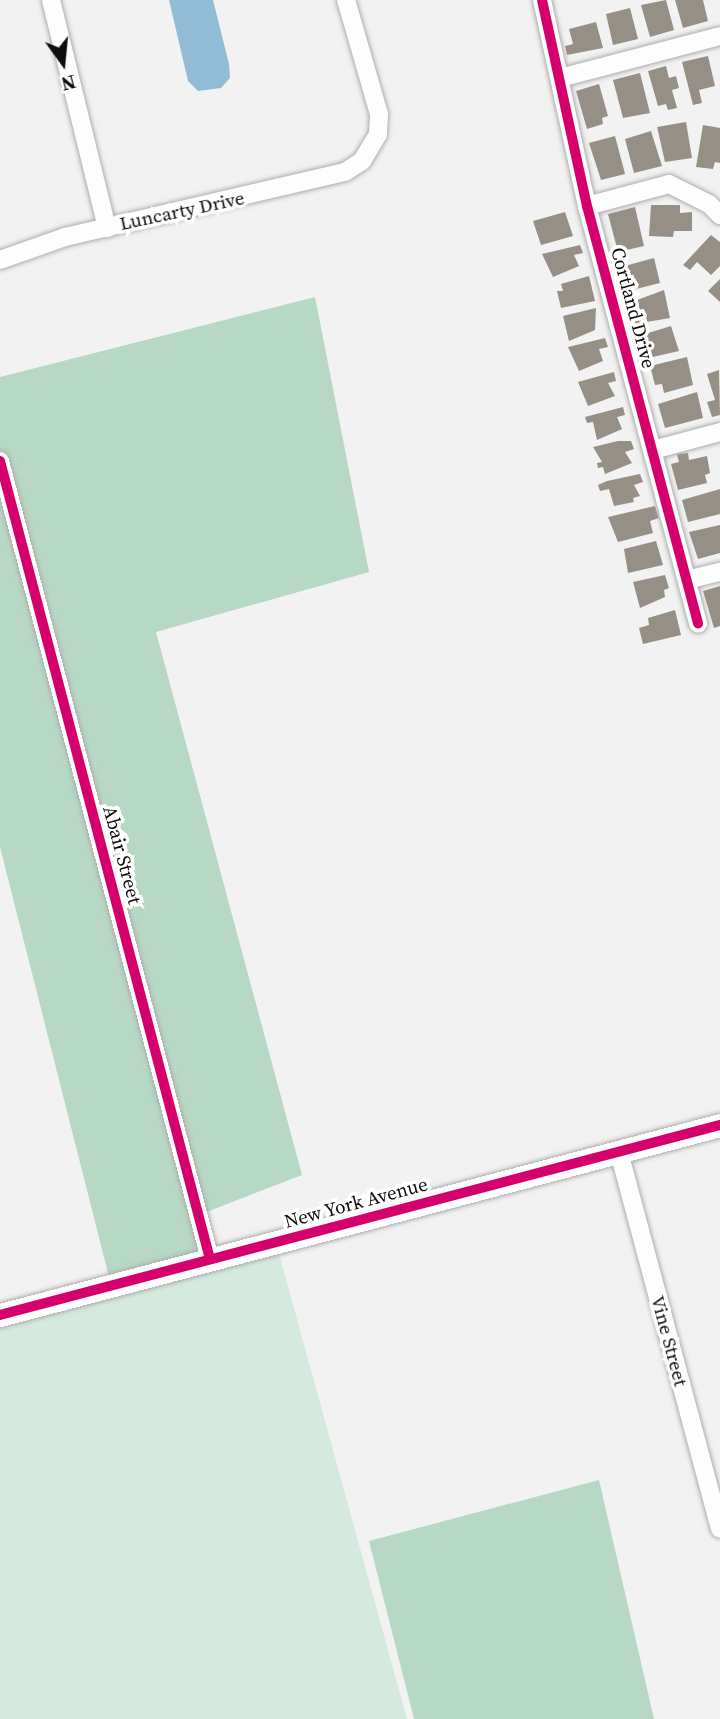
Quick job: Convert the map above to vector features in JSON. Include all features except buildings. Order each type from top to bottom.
[{"type":"street","points":[[51,0],[107,228]]},
{"type":"street","name":"Luncarty Drive","points":[[0,260],[107,228],[278,190],[345,172],[362,160],[378,134],[379,114],[346,0]]},
{"type":"street","name":"Cortland Drive","points":[[542,0],[587,206],[698,624]]},
{"type":"street","points":[[560,78],[720,36]]},
{"type":"street","points":[[587,206],[668,184],[709,204],[720,215]]},
{"type":"street","points":[[653,450],[720,432]]},
{"type":"street","name":"Abair Street","points":[[0,461],[210,1259]]},
{"type":"street","points":[[687,580],[720,572]]},
{"type":"street","name":"New York Avenue","points":[[0,1315],[720,1125]]},
{"type":"street","name":"Vine Street","points":[[619,1153],[720,1529]]},
{"type":"green space","points":[[315,297],[369,572],[156,632],[302,1175],[204,1213],[215,1249],[109,1277],[0,847],[0,377]]},
{"type":"green space","points":[[278,1250],[407,1719],[0,1719],[0,1325]]},
{"type":"green space","points":[[599,1480],[654,1719],[414,1719],[369,1541]]},
{"type":"water","points":[[169,0],[213,0],[229,64],[230,78],[221,88],[198,91],[188,81]]},
{"type":"cycle path","points":[[542,0],[587,206],[698,624]]},
{"type":"cycle path","points":[[0,461],[210,1259]]},
{"type":"cycle path","points":[[0,1315],[720,1125]]}]
